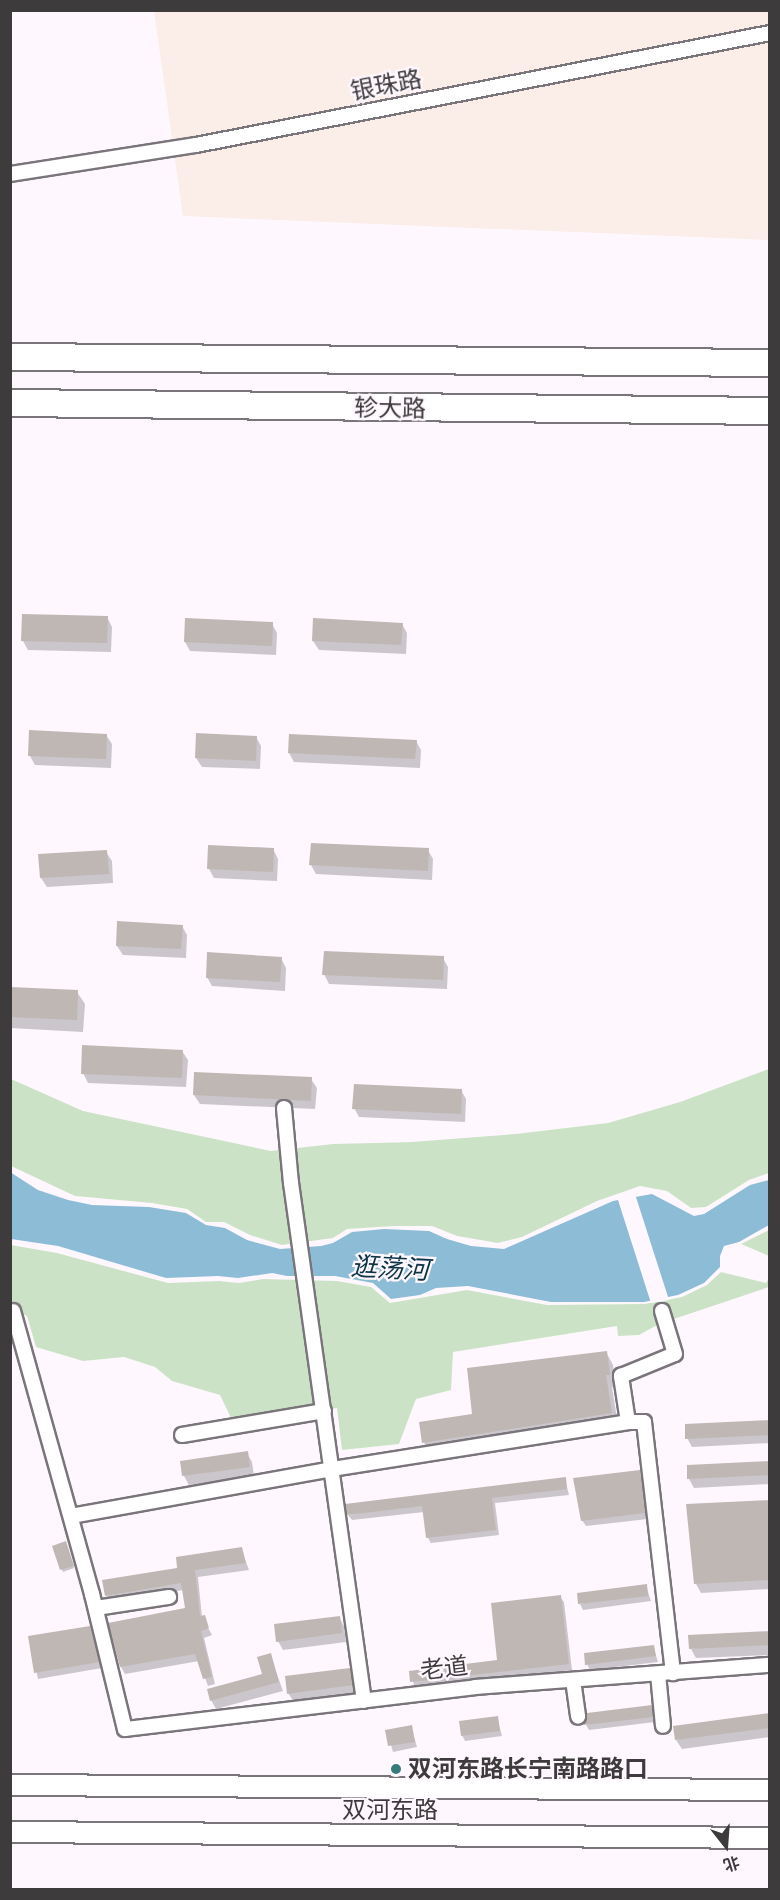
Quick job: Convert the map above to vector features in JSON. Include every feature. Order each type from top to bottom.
[{"type":"highway","name":"轸大路","points":[[10,357],[770,363]]},
{"type":"highway","name":"轸大路","points":[[10,403],[770,411]]},
{"type":"street","name":"银珠路","points":[[10,174],[196,145],[770,33]]},
{"type":"street","points":[[284,1108],[294,1206],[364,1701]]},
{"type":"street","points":[[13,1311],[96,1608],[169,1597]]},
{"type":"street","points":[[628,1422],[621,1376],[675,1354],[662,1311]]},
{"type":"street","points":[[182,1435],[324,1411]]},
{"type":"street","points":[[71,1516],[332,1469],[628,1422],[644,1422],[673,1672]]},
{"type":"street","name":"老道","points":[[96,1608],[125,1729],[475,1687],[770,1665]]},
{"type":"street","points":[[658,1674],[663,1726]]},
{"type":"street","points":[[573,1680],[578,1717]]},
{"type":"street","name":"双河东路","points":[[10,1785],[770,1790]]},
{"type":"street","name":"双河东路","points":[[10,1832],[770,1838]]},
{"type":"shaded area","points":[[154,11],[769,11],[769,240],[183,216]]},
{"type":"green space","points":[[769,1069],[769,1173],[749,1180],[706,1207],[691,1208],[667,1191],[640,1186],[597,1201],[522,1237],[498,1243],[457,1236],[432,1226],[394,1226],[347,1229],[333,1238],[282,1245],[250,1235],[224,1222],[206,1222],[187,1209],[152,1203],[75,1196],[11,1166],[11,1079],[83,1111],[271,1151],[333,1144],[412,1142],[516,1134],[608,1123],[680,1102]]},
{"type":"green space","points":[[769,1230],[769,1256],[741,1244]]},
{"type":"green space","points":[[11,1245],[57,1253],[168,1283],[219,1281],[239,1283],[263,1279],[337,1281],[371,1287],[390,1303],[467,1290],[547,1305],[645,1304],[682,1297],[707,1285],[721,1272],[766,1283],[770,1277],[769,1287],[659,1324],[639,1335],[618,1336],[617,1326],[453,1352],[451,1390],[416,1399],[399,1444],[342,1450],[337,1408],[233,1422],[220,1395],[172,1381],[155,1367],[124,1357],[83,1361],[36,1347],[27,1316],[11,1308]]},
{"type":"water","name":"逛荡河","points":[[10,1172],[38,1190],[68,1200],[92,1205],[149,1207],[186,1213],[206,1225],[225,1228],[247,1240],[280,1249],[321,1246],[333,1243],[352,1232],[384,1229],[429,1231],[471,1246],[504,1249],[613,1201],[652,1194],[694,1216],[704,1214],[750,1185],[769,1180],[769,1225],[739,1242],[724,1246],[720,1256],[720,1267],[704,1283],[678,1295],[644,1302],[551,1302],[468,1286],[436,1288],[420,1295],[391,1299],[373,1283],[335,1276],[287,1276],[272,1273],[238,1278],[218,1276],[166,1278],[58,1246],[11,1239]]},
{"type":"pier","points":[[635,1194],[669,1300],[651,1303],[617,1197]]},
{"type":"building","points":[[22,614],[108,616],[107,643],[21,641]]},
{"type":"building","points":[[185,618],[273,622],[272,646],[184,642]]},
{"type":"building","points":[[313,618],[403,623],[401,645],[312,641]]},
{"type":"building","points":[[29,730],[107,734],[106,759],[28,756]]},
{"type":"building","points":[[196,733],[257,736],[256,761],[195,758]]},
{"type":"building","points":[[289,734],[417,740],[415,759],[288,753]]},
{"type":"building","points":[[311,843],[429,848],[428,871],[309,865]]},
{"type":"building","points":[[208,845],[274,848],[273,872],[207,869]]},
{"type":"building","points":[[107,850],[109,874],[40,878],[38,854]]},
{"type":"building","points":[[117,921],[183,925],[181,949],[116,946]]},
{"type":"building","points":[[324,951],[444,956],[443,980],[322,975]]},
{"type":"building","points":[[207,952],[282,957],[280,982],[206,978]]},
{"type":"building","points":[[10,987],[78,990],[77,1020],[10,1017]]},
{"type":"building","points":[[82,1045],[183,1050],[182,1078],[81,1074]]},
{"type":"building","points":[[194,1072],[312,1077],[311,1101],[193,1095]]},
{"type":"building","points":[[354,1084],[462,1089],[461,1114],[352,1109]]},
{"type":"building","points":[[607,1351],[610,1375],[606,1375],[612,1413],[422,1443],[419,1422],[472,1414],[467,1368]]},
{"type":"building","points":[[770,1420],[770,1435],[685,1439],[685,1424]]},
{"type":"building","points":[[248,1451],[250,1467],[182,1476],[180,1461]]},
{"type":"building","points":[[770,1461],[770,1475],[687,1479],[687,1465]]},
{"type":"building","points":[[640,1470],[645,1513],[581,1521],[573,1478]]},
{"type":"building","points":[[566,1477],[567,1489],[492,1498],[496,1530],[426,1538],[422,1506],[347,1515],[345,1504]]},
{"type":"building","points":[[770,1500],[770,1580],[694,1584],[686,1504]]},
{"type":"building","points":[[66,1541],[74,1566],[60,1570],[52,1546]]},
{"type":"building","points":[[242,1547],[246,1563],[195,1570],[200,1616],[205,1615],[209,1628],[201,1631],[212,1677],[203,1679],[195,1654],[120,1667],[108,1623],[185,1608],[181,1583],[105,1596],[102,1580],[177,1568],[176,1557]]},
{"type":"building","points":[[647,1584],[648,1596],[578,1604],[577,1593]]},
{"type":"building","points":[[561,1595],[569,1664],[410,1682],[409,1671],[497,1660],[491,1603]]},
{"type":"building","points":[[340,1616],[342,1633],[276,1642],[274,1624]]},
{"type":"building","points":[[90,1626],[99,1662],[34,1673],[28,1636]]},
{"type":"building","points":[[770,1631],[770,1645],[689,1649],[688,1635]]},
{"type":"building","points":[[654,1645],[656,1656],[585,1665],[584,1653]]},
{"type":"building","points":[[271,1653],[279,1682],[210,1701],[207,1689],[262,1674],[257,1657]]},
{"type":"building","points":[[350,1668],[353,1685],[287,1694],[285,1676]]},
{"type":"building","points":[[652,1705],[653,1717],[584,1725],[587,1713]]},
{"type":"building","points":[[770,1713],[770,1728],[675,1740],[673,1726]]},
{"type":"building","points":[[498,1716],[500,1731],[461,1736],[459,1721]]},
{"type":"building","points":[[412,1725],[415,1742],[388,1746],[385,1730]]},
{"type":"place","name":"双河东路长宁南路路口","points":[[396,1769]]}]
